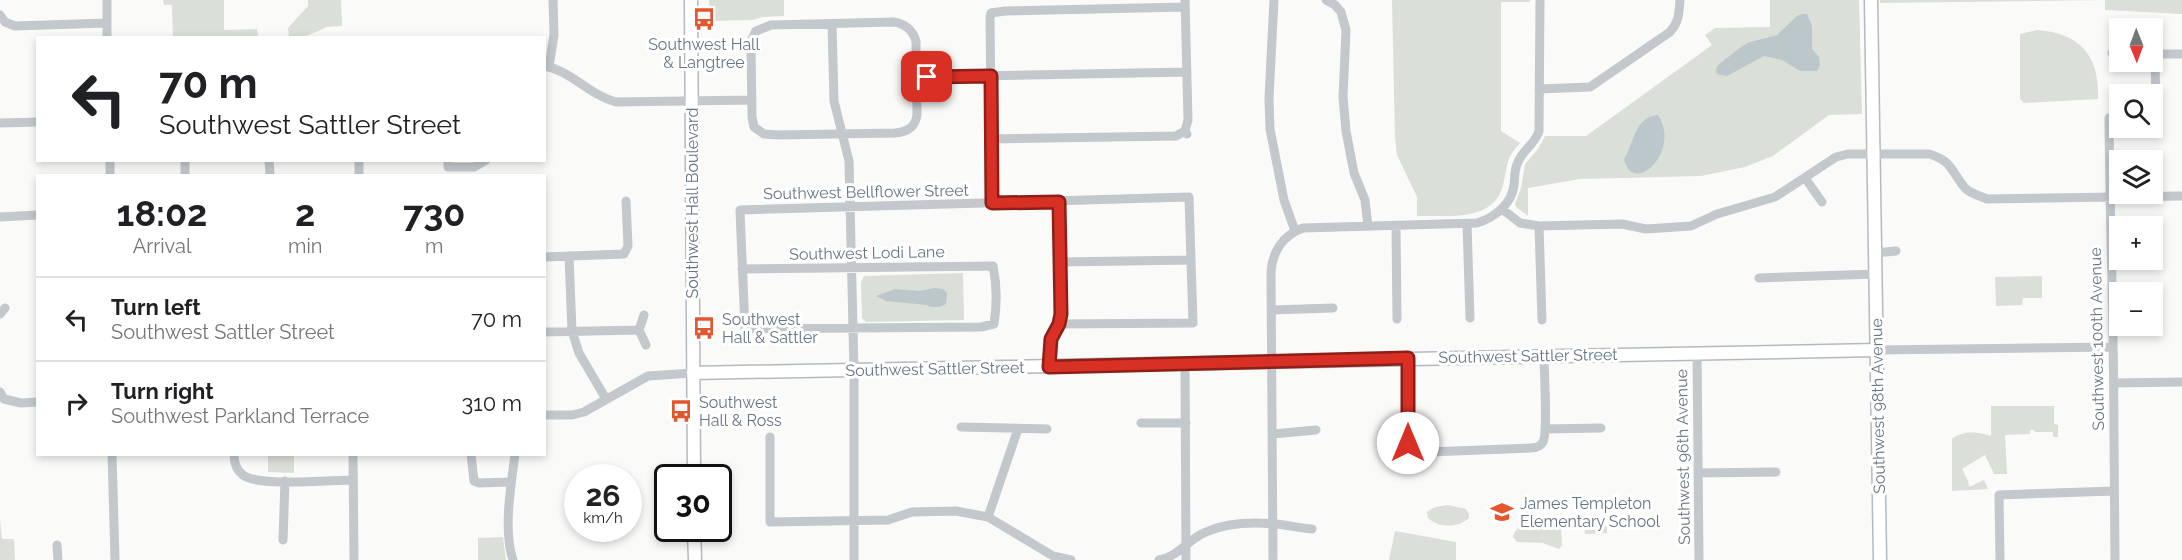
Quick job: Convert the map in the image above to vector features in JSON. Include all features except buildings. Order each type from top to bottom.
[{"type":"street","points":[[107,0],[107,36]]},
{"type":"street","points":[[553,0],[554,35],[547,67],[570,76],[595,95],[616,102],[752,100]]},
{"type":"street","name":"Southwest Hall Boulevard","points":[[691,0],[694,464]]},
{"type":"street","points":[[1274,0],[1269,98],[1270,129],[1284,200],[1295,231]]},
{"type":"street","points":[[1326,0],[1335,5],[1345,21],[1343,97],[1346,131],[1354,173],[1365,200],[1368,226]]},
{"type":"street","points":[[1273,560],[1271,273],[1273,258],[1279,246],[1295,231],[1313,228],[1467,224],[1485,220],[1502,209],[1513,190],[1515,167],[1537,137],[1540,0]]},
{"type":"street","points":[[1539,89],[1582,89],[1598,83],[1670,32],[1679,15],[1680,0]]},
{"type":"street","name":"Southwest 98th Avenue","points":[[1871,0],[1880,560]]},
{"type":"street","points":[[992,139],[1176,136],[1186,132],[1188,120],[1185,3],[991,13],[992,203]]},
{"type":"street","points":[[0,15],[7,29],[22,26],[107,23]]},
{"type":"street","points":[[892,22],[905,26],[915,36],[916,120],[909,130],[895,133],[778,135],[764,134],[754,127],[751,41],[756,31],[771,25],[832,24],[892,22]]},
{"type":"street","points":[[832,24],[834,101],[849,161],[854,371],[854,560]]},
{"type":"street","points":[[2163,54],[2182,54]]},
{"type":"street","points":[[917,77],[1187,72]]},
{"type":"street","points":[[0,123],[36,122]]},
{"type":"street","points":[[1502,209],[1520,224],[1539,226],[1622,224],[1646,229],[1691,226],[1718,214],[1775,197],[1836,158],[1848,154],[1929,154],[1939,157],[1954,169],[1966,189],[1987,199],[2109,198]]},
{"type":"street","points":[[448,162],[448,167],[474,167],[483,162]]},
{"type":"street","points":[[1805,178],[1822,202]]},
{"type":"street","points":[[2163,197],[2182,196]]},
{"type":"street","points":[[1049,367],[1051,339],[1059,324],[1061,314],[1059,202],[1189,197],[1193,322],[1059,324]]},
{"type":"street","points":[[546,257],[624,254],[628,246],[626,201]]},
{"type":"street","name":"Southwest Bellflower Street","points":[[742,269],[740,210],[1059,202]]},
{"type":"street","name":"Southwest 100th Avenue","points":[[2110,204],[2115,560]]},
{"type":"street","points":[[0,217],[36,215]]},
{"type":"street","points":[[1467,224],[1470,318]]},
{"type":"street","points":[[1396,226],[1397,319]]},
{"type":"street","points":[[1539,226],[1542,320]]},
{"type":"street","points":[[1875,253],[1896,252]]},
{"type":"street","points":[[569,256],[572,331],[579,353],[606,399]]},
{"type":"street","points":[[1060,262],[1191,260]]},
{"type":"street","name":"Southwest Lodi Lane","points":[[742,269],[993,266],[996,313],[994,324],[981,327],[852,328]]},
{"type":"street","points":[[742,269],[745,329],[852,328]]},
{"type":"street","points":[[1759,278],[1875,274]]},
{"type":"street","points":[[1271,310],[1333,308]]},
{"type":"street","points":[[644,315],[639,330],[646,345]]},
{"type":"street","points":[[546,332],[639,330]]},
{"type":"street","name":"Southwest Sattler Street","points":[[693,373],[1544,355],[2112,347]]},
{"type":"street","name":"Southwest 96th Avenue","points":[[1697,353],[1699,560]]},
{"type":"street","points":[[1408,358],[1408,443],[1413,449],[1428,452],[1531,448],[1541,445],[1544,441],[1545,429],[1544,355]]},
{"type":"street","points":[[1185,364],[1186,560]]},
{"type":"street","points":[[546,415],[579,414],[648,376],[693,373]]},
{"type":"street","points":[[2114,383],[2182,382]]},
{"type":"street","points":[[0,392],[4,399],[21,404],[36,402]]},
{"type":"street","points":[[1141,423],[1186,423]]},
{"type":"street","points":[[961,428],[1047,429]]},
{"type":"street","points":[[1545,429],[1601,428]]},
{"type":"street","points":[[988,517],[1018,429]]},
{"type":"street","points":[[1273,434],[1316,430]]},
{"type":"street","points":[[770,437],[770,522],[888,520],[912,512],[956,511],[988,517],[1053,558],[1071,560]]},
{"type":"street","points":[[112,456],[116,560]]},
{"type":"street","points":[[234,456],[237,468],[246,477],[259,480],[353,480]]},
{"type":"street","points":[[353,456],[354,560]]},
{"type":"street","points":[[471,456],[474,481],[479,483],[511,482]]},
{"type":"street","points":[[513,560],[510,545],[511,482],[515,456]]},
{"type":"street","points":[[1698,473],[1776,472]]},
{"type":"street","points":[[283,540],[285,481]]},
{"type":"street","points":[[2000,560],[1999,495],[2114,491]]},
{"type":"street","points":[[1159,560],[1173,556],[1187,542],[1205,532],[1226,525],[1273,524],[1312,529]]},
{"type":"street","points":[[694,542],[694,560]]},
{"type":"street","points":[[57,545],[58,560]]},
{"type":"shaded area","points":[[163,0],[224,0],[224,30],[257,29],[258,36],[173,36],[172,5],[164,5]]},
{"type":"shaded area","points":[[308,0],[341,0],[342,26],[327,27],[306,36],[289,36],[288,28],[308,6]]},
{"type":"shaded area","points":[[709,0],[784,0],[784,16],[762,17],[753,20],[710,21]]},
{"type":"shaded area","points":[[1392,0],[1530,0],[1530,2],[1501,2],[1501,131],[1520,143],[1509,158],[1498,197],[1490,206],[1479,211],[1455,216],[1417,216],[1417,197],[1397,155]]},
{"type":"shaded area","points":[[1770,0],[1859,0],[1862,114],[1829,115],[1773,156],[1745,167],[1701,176],[1580,179],[1528,188],[1528,216],[1516,207],[1525,164],[1538,149],[1545,136],[1586,136],[1712,45],[1705,35],[1715,28],[1770,27]]},
{"type":"shaded area","points":[[1880,0],[2105,0],[1880,3]]},
{"type":"shaded area","points":[[2105,0],[2182,0],[2182,14],[2105,10]]},
{"type":"shaded area","points":[[1802,14],[1807,14],[1812,26],[1812,49],[1819,57],[1820,65],[1817,71],[1800,71],[1782,60],[1764,56],[1727,76],[1717,74],[1717,66],[1737,50],[1747,43],[1777,35]]},
{"type":"shaded area","points":[[2037,30],[2065,36],[2084,50],[2095,70],[2098,99],[2024,103],[2020,99],[2020,34]]},
{"type":"shaded area","points":[[1658,115],[1664,129],[1664,143],[1660,155],[1645,172],[1636,173],[1629,170],[1624,159],[1639,126],[1650,117]]},
{"type":"shaded area","points":[[963,273],[964,320],[866,322],[862,318],[861,282],[864,276]]},
{"type":"shaded area","points":[[2042,276],[2042,298],[2023,298],[2022,305],[1996,306],[1995,277]]},
{"type":"shaded area","points":[[895,289],[919,291],[943,289],[947,293],[946,304],[939,307],[886,301],[876,296]]},
{"type":"shaded area","points":[[1991,406],[2054,406],[2054,424],[2058,425],[2058,437],[2053,437],[2053,432],[2035,432],[2034,430],[2030,430],[2030,434],[2005,435],[2007,474],[1994,474],[1985,455],[1962,469],[1969,487],[1984,480],[1988,489],[1952,491],[1952,439],[1961,434],[1971,433],[1991,436]]},
{"type":"shaded area","points":[[268,456],[294,456],[294,473],[268,472]]},
{"type":"shaded area","points":[[1448,505],[1466,509],[1469,518],[1460,524],[1448,526],[1438,524],[1428,518],[1429,510]]},
{"type":"shaded area","points":[[0,520],[2,539],[14,539],[15,560],[0,560]]},
{"type":"shaded area","points":[[1600,522],[1607,527],[1607,533],[1585,534],[1584,523]]},
{"type":"shaded area","points":[[1561,523],[1562,545],[1559,549],[1543,543],[1517,542],[1513,537],[1520,527],[1526,524]]},
{"type":"shaded area","points":[[1395,531],[1456,542],[1456,560],[1389,560]]},
{"type":"shaded area","points":[[503,537],[506,560],[478,560],[478,538]]},
{"type":"place","name":"Southwest Hall & Langtree","points":[[704,19]]},
{"type":"place","name":"Southwest Hall & Sattler","points":[[704,328]]},
{"type":"place","name":"Southwest Hall & Ross","points":[[681,411]]},
{"type":"place","name":"James Templeton Elementary School","points":[[1502,512]]},
{"type":"route","points":[[927,77],[991,76],[992,203],[1059,202],[1061,314],[1059,324],[1051,339],[1049,367],[1408,358],[1408,443]]}]
